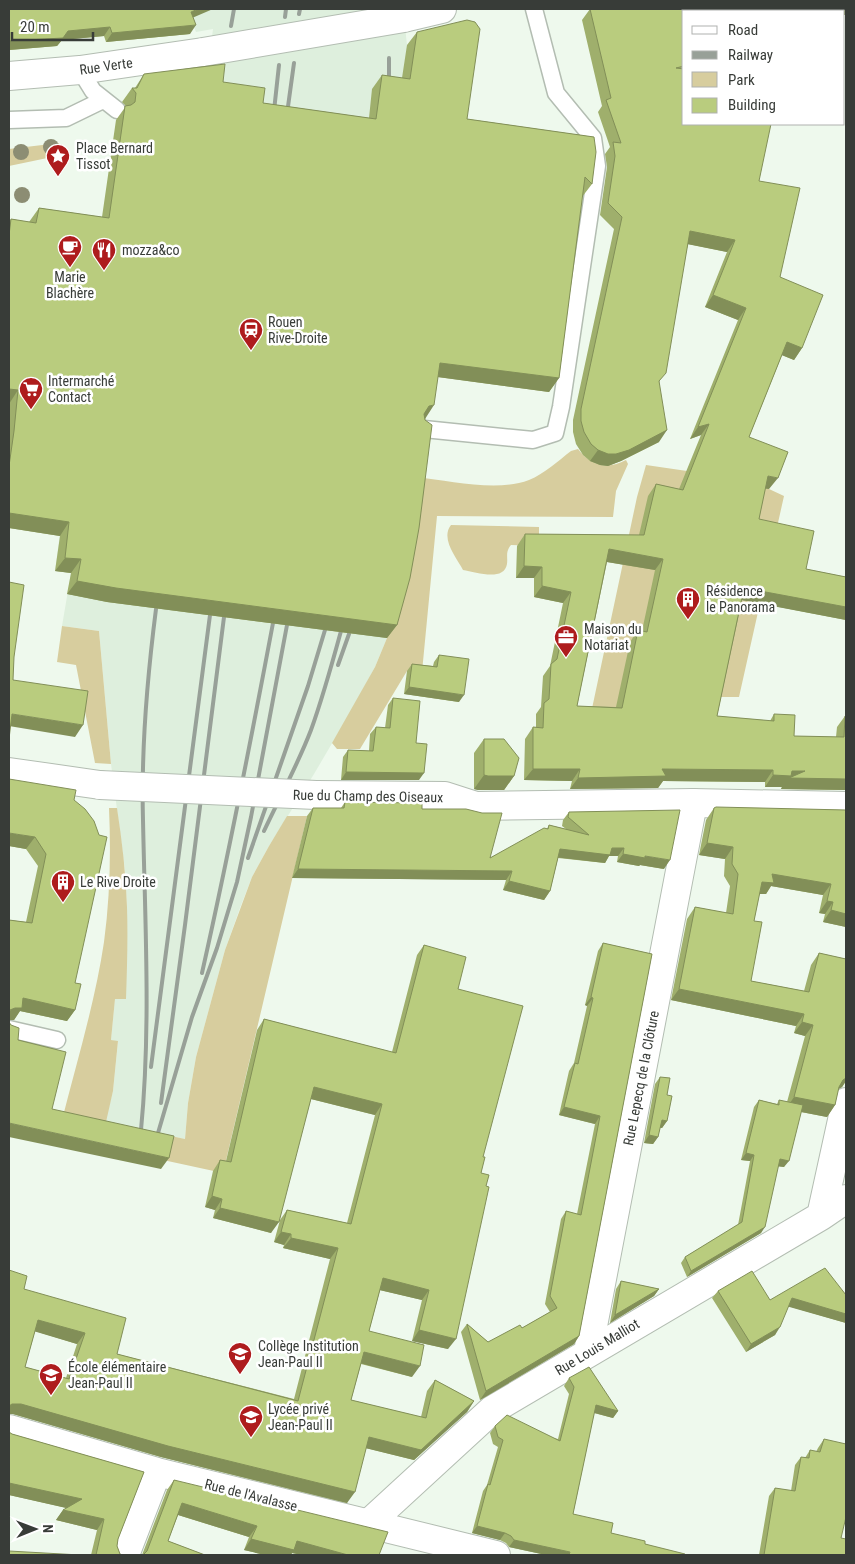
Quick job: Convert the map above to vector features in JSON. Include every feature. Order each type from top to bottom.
[{"type":"street","name":"Rue Verte","points":[[9,76],[80,70],[203,52],[404,18],[442,9]]},
{"type":"street","name":"Rue du Champ des Oiseaux","points":[[9,772],[100,785],[316,795],[445,796],[476,806],[694,804],[846,806]]},
{"type":"street","name":"Rue Lepecq de la Clôture","points":[[588,1352],[694,804]]},
{"type":"street","points":[[821,1216],[846,1102]]},
{"type":"street","name":"Rue Louis Malliot","points":[[368,1523],[492,1410],[821,1216],[846,1199]]},
{"type":"street","name":"Rue de l'Avalasse","points":[[9,1429],[157,1472],[496,1555]]},
{"type":"street","points":[[125,1555],[157,1472]]},
{"type":"lane","points":[[424,429],[533,440],[555,433],[562,407],[597,166],[593,138],[556,93],[534,9]]},
{"type":"lane","points":[[80,70],[93,91],[117,110]]},
{"type":"lane","points":[[9,120],[66,118],[103,100]]},
{"type":"lane","points":[[9,1029],[57,1040]]},
{"type":"shaded area","points":[[187,9],[403,9],[407,45],[433,39],[387,638],[375,667],[354,706],[252,877],[225,950],[196,1057],[188,1103],[185,1139],[105,1122],[113,1091],[118,1042],[111,1040],[115,998],[125,999],[127,908],[125,870],[111,764],[99,631],[62,626],[71,573],[55,571],[76,411],[133,90],[135,88],[207,79],[213,29],[196,32]]},
{"type":"green space","points":[[59,143],[57,156],[9,166],[9,149]]},
{"type":"green space","points":[[578,449],[588,459],[600,465],[613,465],[626,460],[628,464],[616,491],[613,517],[437,516],[422,672],[407,671],[360,749],[337,749],[332,743],[375,667],[387,638],[417,477],[489,485],[517,483],[535,477],[571,451]]},
{"type":"green space","points":[[646,465],[687,471],[769,489],[784,496],[739,697],[715,697],[666,572],[628,703],[590,718],[637,497]]},
{"type":"green space","points":[[451,525],[539,527],[539,546],[511,545],[507,552],[505,570],[501,573],[482,574],[463,570],[448,542],[448,530]]},
{"type":"green space","points":[[62,626],[99,631],[111,764],[95,763],[76,665],[57,662]]},
{"type":"green space","points":[[109,808],[117,808],[121,833],[126,882],[127,942],[126,999],[115,999],[111,1040],[118,1041],[113,1091],[106,1122],[185,1139],[188,1103],[196,1057],[225,950],[252,877],[287,816],[307,816],[223,1173],[163,1160],[61,1124],[90,1011],[104,942],[110,875]]},
{"type":"building","points":[[9,9],[198,9],[191,12],[196,25],[112,33],[110,27],[68,31],[63,38],[9,41]]},
{"type":"building","points":[[590,9],[788,9],[682,10],[682,66],[676,68],[682,69],[682,125],[771,125],[759,181],[800,188],[780,277],[823,295],[802,348],[787,342],[749,437],[788,452],[778,478],[768,476],[759,519],[814,531],[806,569],[846,577],[846,607],[744,588],[717,716],[774,721],[774,714],[795,715],[794,736],[844,737],[846,716],[846,779],[789,778],[805,771],[792,771],[791,776],[773,775],[773,770],[662,769],[666,776],[578,778],[580,769],[533,769],[533,727],[543,728],[544,703],[549,699],[551,664],[557,659],[571,592],[542,586],[542,567],[524,566],[525,534],[644,535],[656,484],[683,490],[709,424],[698,427],[746,308],[713,295],[735,240],[690,231],[666,373],[659,381],[667,430],[629,450],[616,454],[608,454],[598,450],[591,444],[584,432],[581,421],[581,409],[622,217],[608,203],[615,156],[613,142],[621,143],[606,100],[611,98]],"holes":[[[609,549],[663,559],[647,632],[638,630],[622,708],[577,706]]]},
{"type":"building","points":[[467,20],[475,22],[480,29],[467,119],[594,137],[596,152],[592,184],[585,177],[559,378],[440,363],[434,405],[429,406],[424,414],[425,420],[432,425],[419,528],[410,578],[397,625],[116,588],[77,581],[81,559],[65,558],[69,522],[9,513],[9,466],[18,390],[9,389],[9,235],[11,219],[36,223],[39,208],[109,218],[125,106],[135,102],[136,93],[132,88],[137,88],[144,74],[225,64],[223,82],[265,88],[263,103],[376,119],[382,75],[410,79],[417,32]]},
{"type":"building","points":[[9,582],[24,585],[14,657],[13,680],[88,691],[83,725],[12,714],[9,739]]},
{"type":"building","points":[[439,655],[469,659],[464,695],[409,687],[412,664],[437,667]]},
{"type":"building","points":[[393,698],[420,701],[416,743],[427,744],[424,773],[346,772],[348,750],[373,751],[376,727],[390,728]]},
{"type":"building","points":[[484,739],[504,739],[519,758],[514,776],[484,775]]},
{"type":"building","name":"Le Rive Droite","points":[[9,779],[76,790],[74,800],[85,809],[94,821],[99,835],[107,837],[75,983],[81,984],[75,1010],[23,998],[22,1008],[15,1008],[10,1010],[9,1013],[9,920],[32,923],[46,854],[35,837],[9,833]]},
{"type":"building","points":[[345,802],[422,803],[422,809],[466,809],[482,813],[502,813],[490,858],[544,828],[548,829],[549,825],[589,835],[568,817],[569,812],[680,810],[670,860],[623,854],[624,848],[612,848],[610,855],[560,849],[550,891],[509,881],[512,871],[298,869],[313,808],[344,808]]},
{"type":"building","points":[[714,808],[846,810],[846,914],[831,910],[833,902],[827,901],[831,884],[772,874],[774,883],[762,882],[754,921],[762,922],[751,981],[809,992],[819,953],[846,959],[846,1078],[839,1087],[835,1105],[794,1097],[813,1025],[802,1022],[804,1014],[679,989],[695,907],[733,914],[738,874],[732,864],[733,847],[707,843]]},
{"type":"building","points":[[603,943],[652,954],[579,1336],[486,1391],[467,1324],[488,1342],[520,1325],[522,1328],[557,1308],[550,1296],[566,1211],[581,1215],[600,1116],[564,1107],[575,1063],[578,1064]]},
{"type":"building","points":[[424,945],[466,957],[458,989],[523,1006],[483,1157],[485,1157],[481,1173],[489,1175],[486,1186],[489,1187],[456,1339],[419,1330],[429,1290],[383,1278],[369,1331],[424,1345],[420,1366],[364,1352],[351,1400],[426,1418],[435,1380],[474,1401],[421,1450],[369,1437],[355,1492],[168,1446],[21,1404],[9,1406],[9,1270],[27,1276],[24,1289],[126,1318],[117,1354],[298,1401],[338,1248],[291,1238],[291,1234],[281,1232],[287,1210],[351,1224],[382,1104],[314,1087],[279,1222],[220,1208],[222,1199],[212,1196],[220,1160],[231,1162],[264,1019],[396,1053]],"holes":[[[38,1320],[85,1333],[69,1379],[25,1367]]]},
{"type":"building","points":[[9,1022],[11,1025],[19,1028],[18,1040],[66,1052],[52,1109],[174,1136],[169,1158],[9,1123]]},
{"type":"building","points":[[660,1077],[670,1078],[667,1095],[672,1096],[667,1121],[662,1120],[658,1137],[649,1135]]},
{"type":"building","points":[[759,1100],[779,1105],[779,1100],[803,1105],[789,1161],[780,1159],[765,1227],[691,1271],[685,1257],[742,1222],[754,1155],[746,1153]]},
{"type":"building","points":[[825,1268],[846,1295],[846,1314],[792,1298],[780,1327],[751,1344],[718,1291],[752,1271],[770,1300]]},
{"type":"building","points":[[621,1281],[659,1289],[615,1315]]},
{"type":"building","points":[[589,1367],[618,1411],[596,1405],[573,1514],[613,1523],[611,1533],[645,1541],[645,1544],[684,1555],[569,1555],[570,1552],[514,1540],[505,1533],[477,1526],[488,1484],[490,1485],[503,1440],[498,1437],[495,1426],[507,1415],[560,1441],[574,1387],[569,1378]]},
{"type":"building","points":[[9,1432],[144,1472],[118,1539],[117,1546],[122,1555],[96,1555],[104,1519],[63,1510],[82,1499],[9,1483]]},
{"type":"building","points":[[824,1439],[846,1444],[846,1517],[841,1538],[846,1539],[846,1555],[764,1555],[775,1488],[795,1491],[801,1457],[809,1458],[810,1450],[820,1452]]},
{"type":"building","points":[[174,1480],[388,1532],[379,1555],[348,1555],[297,1541],[294,1550],[251,1539],[257,1526],[182,1503],[168,1541],[205,1555],[143,1555],[147,1551]]},
{"type":"building","points":[[9,1551],[80,1555],[9,1555]]},
{"type":"railway","points":[[231,26],[234,9]]},
{"type":"railway","points":[[285,17],[286,9]]},
{"type":"railway","points":[[299,14],[300,9]]},
{"type":"railway","points":[[389,58],[389,91]]},
{"type":"railway","points":[[286,121],[294,63]]},
{"type":"railway","points":[[273,120],[279,65]]},
{"type":"railway","points":[[141,1130],[147,1014],[143,767],[147,688],[156,609]]},
{"type":"railway","points":[[151,1067],[210,615]]},
{"type":"railway","points":[[161,1103],[224,617]]},
{"type":"railway","points":[[202,973],[273,623]]},
{"type":"railway","points":[[158,1133],[192,1017],[217,948],[237,882],[287,625]]},
{"type":"railway","points":[[248,858],[308,686],[325,630]]},
{"type":"railway","points":[[264,831],[295,768],[311,730],[341,631]]},
{"type":"railway","points":[[338,665],[349,634]]},
{"type":"place","name":"Place Bernard Tissot","points":[[58,177]]},
{"type":"place","name":"Marie Blachère","points":[[70,268]]},
{"type":"place","name":"mozza&co","points":[[104,271]]},
{"type":"place","name":"Rouen Rive-Droite","points":[[251,351]]},
{"type":"place","name":"Intermarché Contact","points":[[31,410]]},
{"type":"place","name":"Résidence le Panorama","points":[[688,620]]},
{"type":"place","name":"Maison du Notariat","points":[[566,658]]},
{"type":"place","name":"Le Rive Droite","points":[[63,903]]},
{"type":"place","name":"Collège Institution Jean-Paul II","points":[[240,1375]]},
{"type":"place","name":"École élémentaire Jean-Paul II","points":[[51,1396]]},
{"type":"place","name":"Lycée privé Jean-Paul II","points":[[251,1438]]}]
